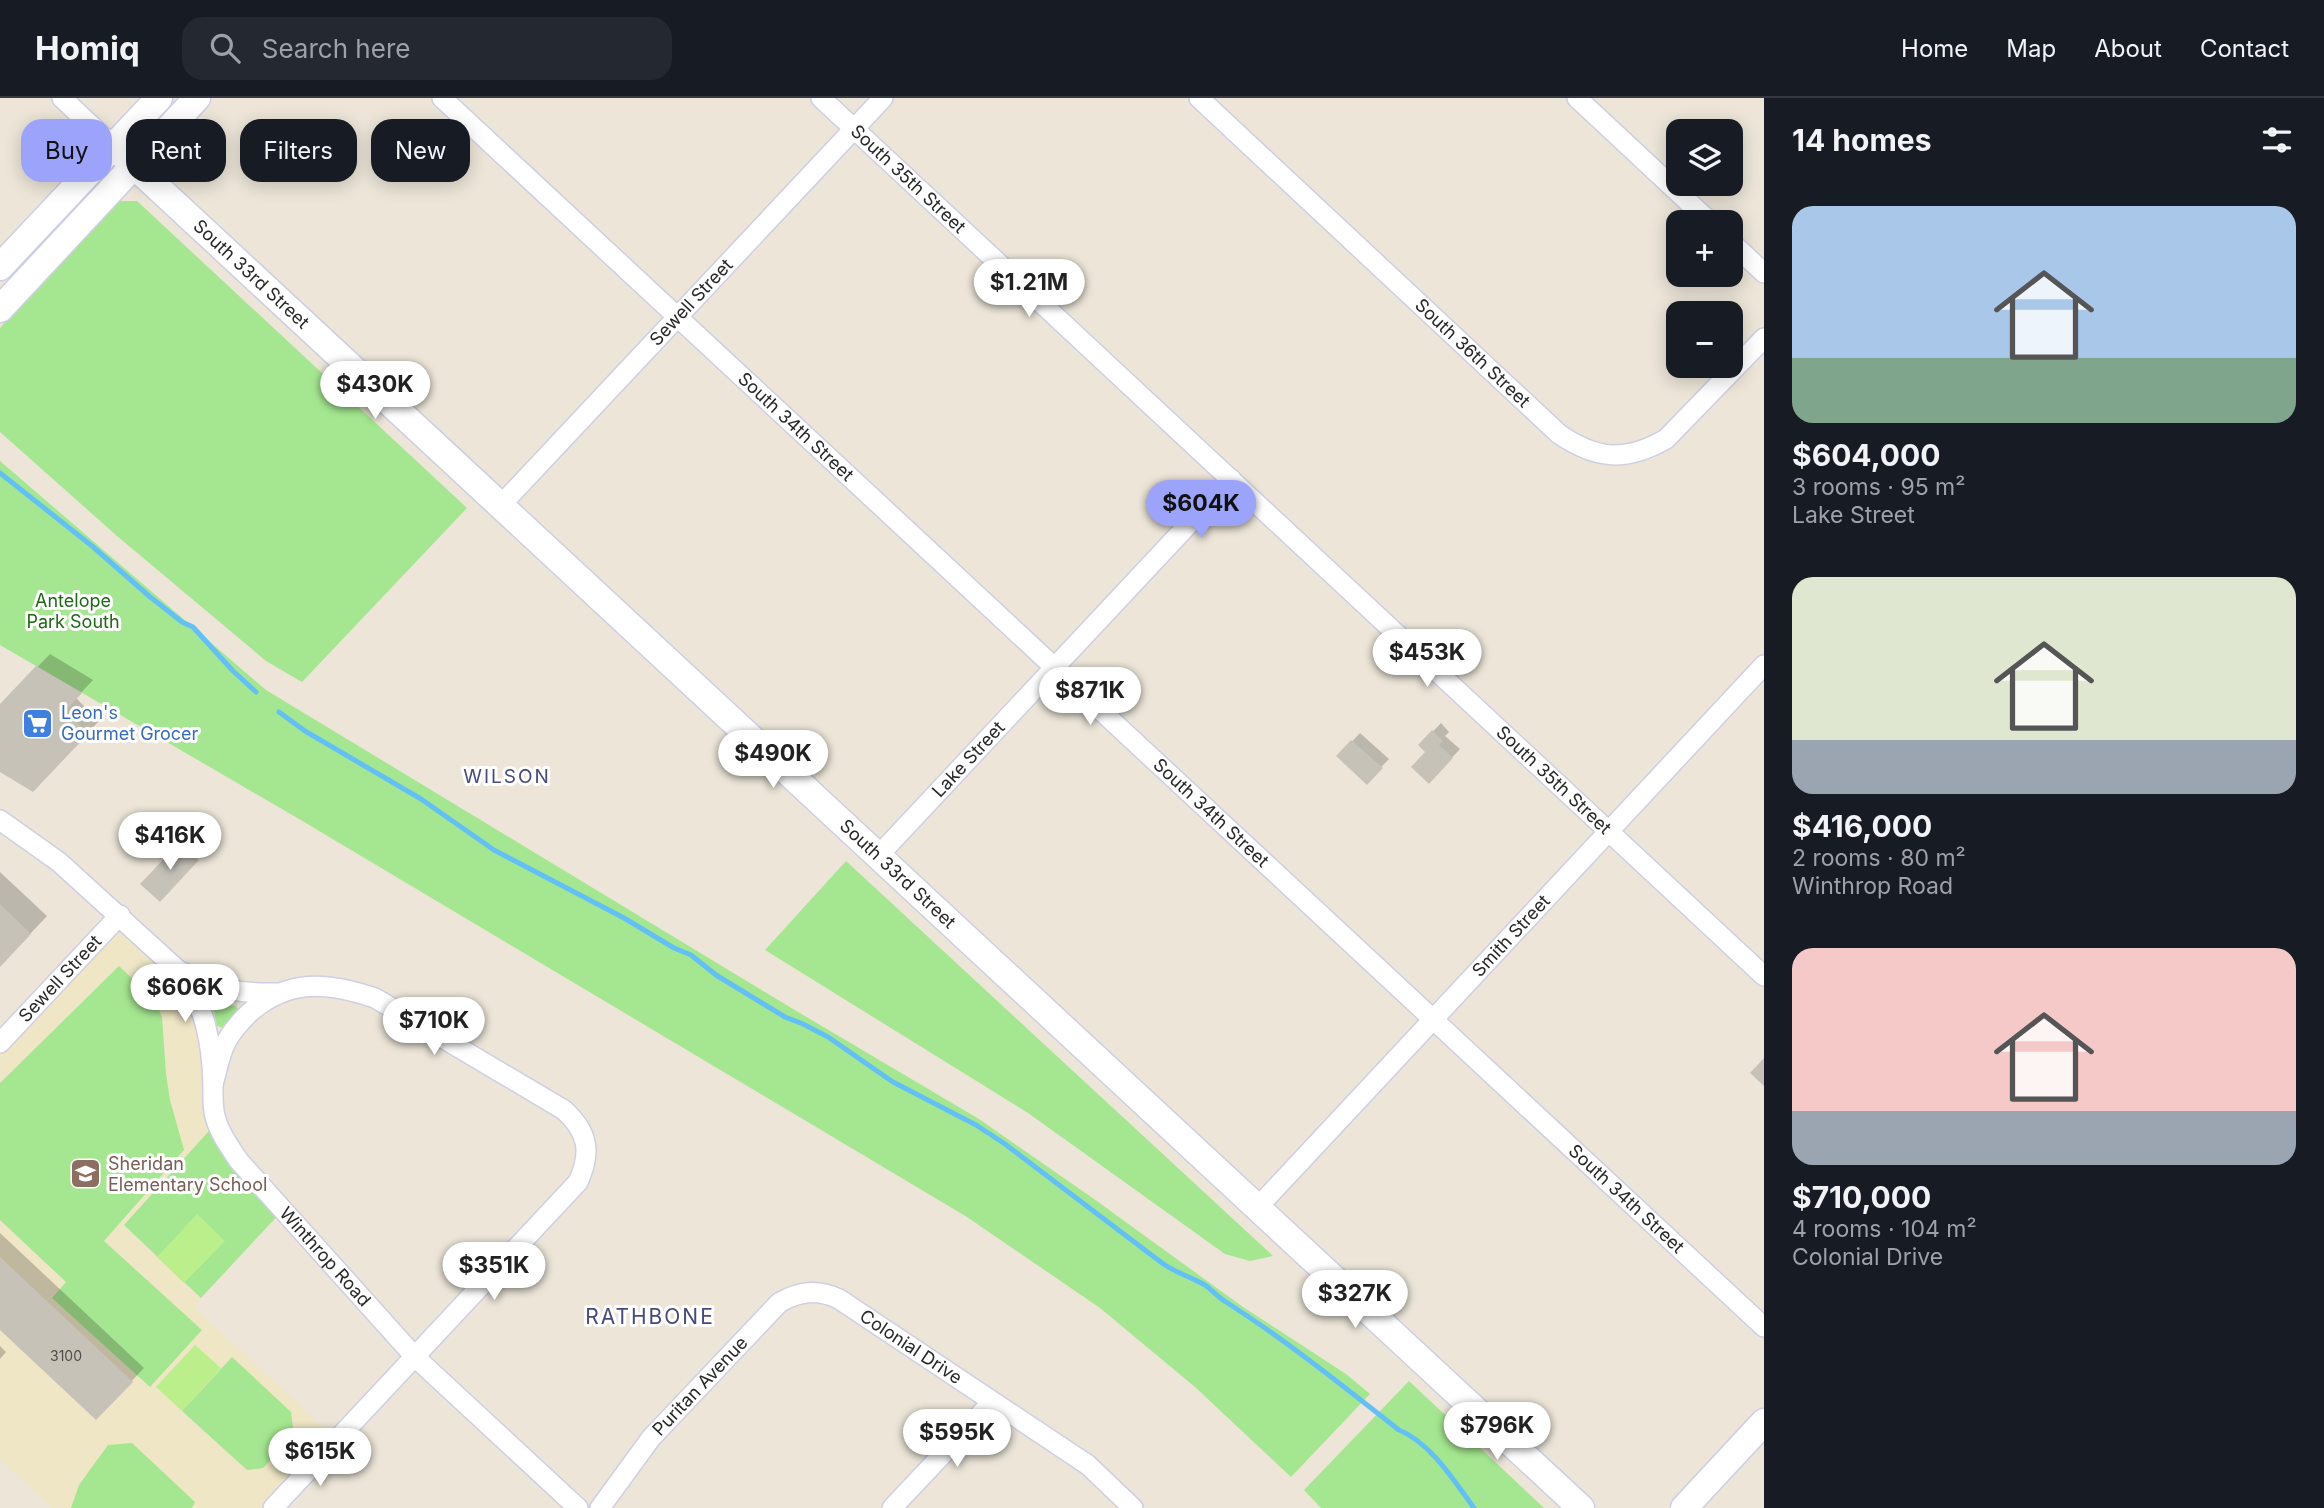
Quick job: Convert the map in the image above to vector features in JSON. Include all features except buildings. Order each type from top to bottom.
[{"type":"main road","points":[[0,267],[159,98]]},
{"type":"main road","points":[[177,119],[197,98]]},
{"type":"main road","name":"South 33rd Street","points":[[114,147],[126,158]]},
{"type":"main road","points":[[0,309],[126,174]]},
{"type":"main road","name":"South 33rd Street","points":[[152,182],[1581,1508]]},
{"type":"main road","points":[[1684,1508],[1764,1422]]},
{"type":"street","name":"South 33rd Street","points":[[62,98],[114,147]]},
{"type":"street","name":"South 34th Street","points":[[442,98],[1764,1327]]},
{"type":"street","name":"South 35th Street","points":[[821,98],[1764,976]]},
{"type":"street","name":"Sewell Street","points":[[501,505],[883,98]]},
{"type":"street","name":"South 36th Street","points":[[1199,98],[1559,434],[1576,446],[1607,455],[1628,455],[1648,449],[1666,439],[1764,338]]},
{"type":"street","points":[[1583,100],[1698,210]]},
{"type":"street","points":[[1743,253],[1764,273]]},
{"type":"street","name":"Lake Street","points":[[879,855],[1231,479]]},
{"type":"street","name":"Smith Street","points":[[1258,1207],[1764,665]]},
{"type":"street","name":"Winthrop Road","points":[[0,820],[48,852],[180,972],[199,1001],[210,1044],[212,1104],[225,1140],[239,1161],[415,1357],[578,1508]]},
{"type":"street","name":"Sewell Street","points":[[0,1043],[120,915]]},
{"type":"street","points":[[180,972],[197,981],[231,992],[278,993]]},
{"type":"street","points":[[213,1085],[224,1047],[237,1024],[258,1005],[278,993],[314,985],[352,991],[375,998],[564,1110],[576,1121],[587,1151],[579,1182],[273,1508]]},
{"type":"street","name":"Colonial Drive","points":[[818,1292],[839,1299],[1088,1465],[1133,1508]]},
{"type":"street","name":"Puritan Avenue","points":[[600,1508],[651,1438],[779,1303],[800,1293],[818,1292]]},
{"type":"street","points":[[892,1508],[992,1402]]},
{"type":"shaded area","name":"Sheridan Elementary School","points":[[120,915],[192,987],[217,1122],[124,1225],[201,1298],[194,1307],[337,1440],[273,1508],[52,1508],[0,1460],[0,1043]]},
{"type":"green space","name":"Antelope Park South","points":[[118,201],[137,201],[467,508],[302,682],[266,661],[117,536],[0,432],[0,328]]},
{"type":"green space","name":"Antelope Park South","points":[[0,461],[266,690],[979,1119],[1243,1307],[1346,1374],[1370,1394],[1291,1477],[1195,1387],[1100,1308],[967,1217],[294,816],[0,645]]},
{"type":"green space","points":[[846,861],[1273,1256],[1250,1261],[1225,1254],[1028,1113],[765,950]]},
{"type":"green space","points":[[119,966],[155,1000],[162,1017],[170,1100],[184,1150],[104,1241],[202,1330],[150,1387],[52,1298],[66,1282],[0,1220],[0,1083]]},
{"type":"green space","points":[[217,1003],[236,1006],[238,1009],[223,1028],[217,1026],[213,1007]]},
{"type":"green space","points":[[217,1122],[283,1210],[201,1298],[124,1225]]},
{"type":"green space","points":[[197,1214],[225,1241],[184,1283],[157,1257]]},
{"type":"green space","points":[[195,1345],[221,1368],[182,1411],[156,1387]]},
{"type":"green space","points":[[232,1357],[291,1412],[294,1436],[263,1468],[247,1470],[182,1411]]},
{"type":"green space","points":[[1409,1381],[1544,1508],[1321,1508],[1304,1490]]},
{"type":"green space","points":[[132,1443],[195,1502],[192,1508],[71,1508],[79,1485],[108,1445]]},
{"type":"waterway","points":[[0,473],[92,546],[149,596],[182,622],[193,627],[256,692]]},
{"type":"waterway","points":[[279,712],[305,731],[421,799],[494,850],[691,955],[716,975],[785,1017],[828,1037],[893,1082],[976,1125],[1005,1144],[1162,1263],[1205,1285],[1421,1444],[1441,1464],[1474,1508]]},
{"type":"place","name":"Leon's Gourmet Grocer","points":[[38,723]]},
{"type":"place","name":"Sheridan Elementary School","points":[[85,1174]]},
{"type":"district","name":"WILSON","points":[[507,776]]},
{"type":"district","name":"RATHBONE","points":[[650,1317]]}]
